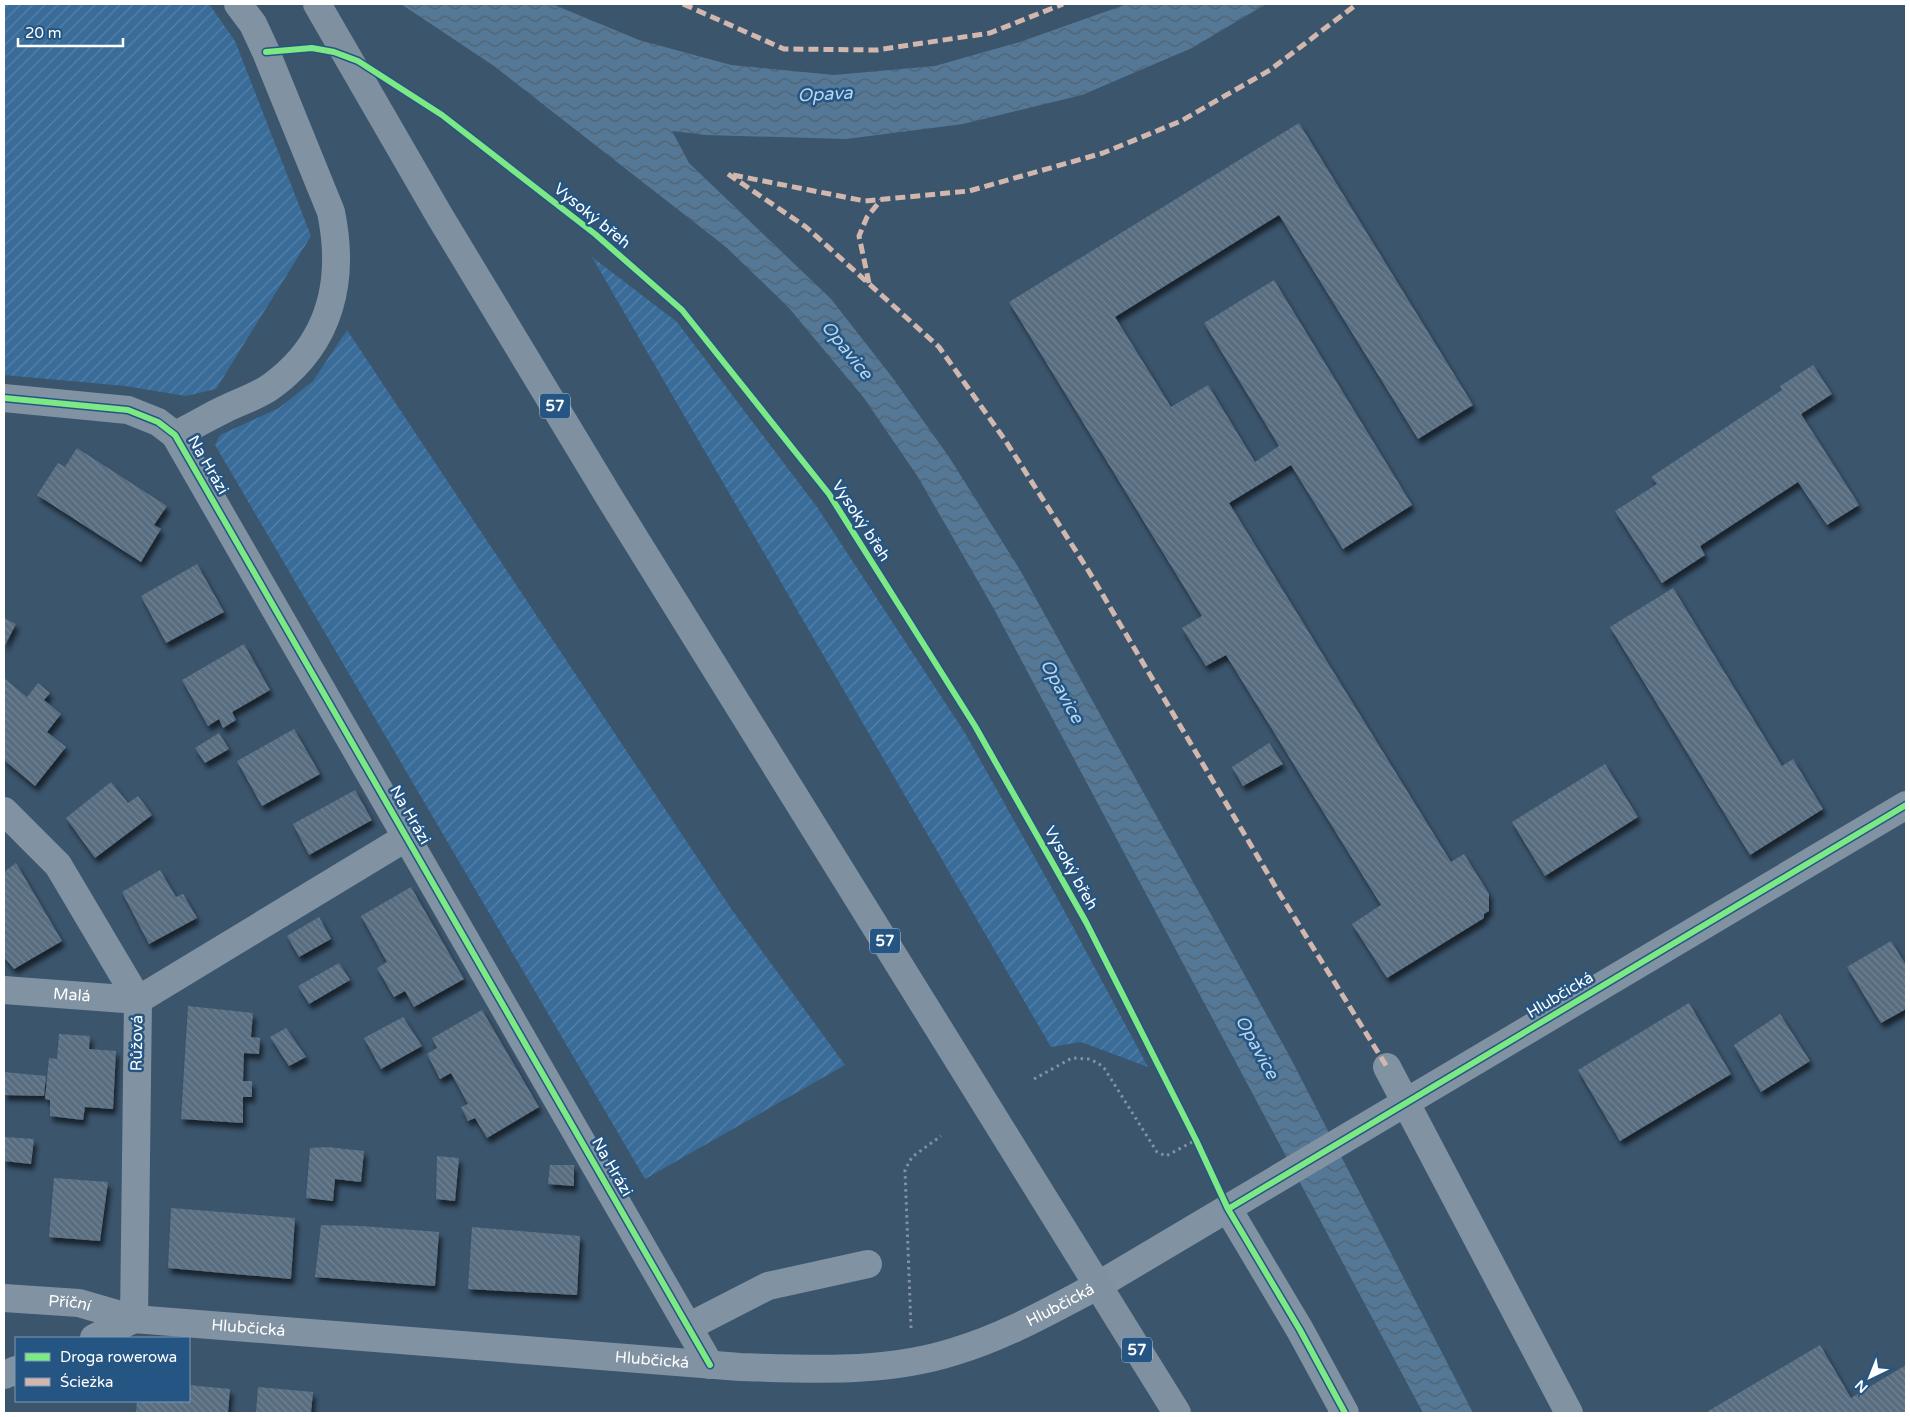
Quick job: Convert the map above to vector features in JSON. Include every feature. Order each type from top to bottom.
[{"type":"main road","name":"57","points":[[317,4],[439,215],[611,500],[1177,1413]]},
{"type":"street","points":[[175,435],[252,398],[272,386],[293,367],[312,345],[322,326],[333,298],[337,278],[337,240],[331,212],[266,52],[253,24],[238,4]]},
{"type":"street","name":"Na Hrázi","points":[[4,398],[128,410],[158,422],[175,435],[710,1365]]},
{"type":"street","name":"Hlubčická","points":[[96,1337],[134,1319],[710,1365],[823,1370],[889,1366],[926,1359],[993,1338],[1097,1286],[1238,1204],[1379,1118],[1906,805]]},
{"type":"street","name":"Růžová","points":[[4,811],[58,866],[138,1000],[134,1319]]},
{"type":"street","points":[[138,1000],[407,837]]},
{"type":"street","name":"Malá","points":[[4,990],[138,1000]]},
{"type":"street","points":[[1387,1066],[1569,1413]]},
{"type":"street","points":[[1238,1204],[1300,1330],[1344,1413]]},
{"type":"street","points":[[688,1327],[768,1286],[868,1264]]},
{"type":"street","name":"Příční","points":[[4,1298],[79,1303],[134,1319]]},
{"type":"path","points":[[1034,1079],[1064,1060],[1080,1057],[1089,1059],[1104,1068],[1157,1152],[1166,1156],[1196,1140]]},
{"type":"path","points":[[1192,1132],[1200,1149]]},
{"type":"shaded area","points":[[4,4],[209,4],[235,41],[311,236],[216,389],[186,396],[125,386],[4,375]]},
{"type":"shaded area","points":[[592,257],[677,322],[817,507],[965,733],[1059,901],[1148,1067],[1081,1042],[1051,1047]]},
{"type":"shaded area","points":[[347,330],[732,910],[845,1065],[645,1179],[215,445],[220,435],[279,408],[313,381]]},
{"type":"water","points":[[401,4],[552,4],[639,40],[731,65],[834,75],[935,66],[1020,42],[1127,4],[1266,4],[1192,48],[1082,95],[963,124],[846,139],[706,135],[672,131],[689,163],[831,299],[892,377],[949,457],[1020,570],[1290,1057],[1473,1413],[1423,1413],[994,609],[918,477],[864,398],[789,308],[726,247],[494,66]]},
{"type":"building","points":[[1299,123],[1473,405],[1418,439],[1279,215],[1115,317],[1171,407],[1208,385],[1255,462],[1279,446],[1204,323],[1274,280],[1412,505],[1343,549],[1291,465],[1229,503],[1451,862],[1464,854],[1489,894],[1489,911],[1484,914],[1484,918],[1387,978],[1352,924],[1381,905],[1226,655],[1206,666],[1182,628],[1202,616],[1009,302]]},
{"type":"building","points":[[1813,365],[1832,394],[1801,414],[1859,505],[1827,525],[1798,482],[1700,546],[1705,555],[1662,583],[1615,511],[1657,484],[1651,477],[1782,390],[1780,386]]},
{"type":"building","points":[[77,448],[167,506],[154,525],[161,529],[141,562],[37,495],[58,463],[65,467]]},
{"type":"building","points":[[197,564],[224,612],[166,643],[141,596]]},
{"type":"building","points":[[1673,588],[1782,766],[1793,759],[1823,809],[1750,855],[1610,627]]},
{"type":"building","points":[[4,618],[16,624],[4,647]]},
{"type":"building","points":[[244,644],[270,690],[232,712],[236,720],[223,728],[219,719],[208,726],[182,680]]},
{"type":"building","points":[[4,678],[27,697],[38,683],[50,693],[44,700],[61,714],[47,732],[66,747],[35,786],[4,760]]},
{"type":"building","points":[[294,729],[320,774],[262,806],[237,761]]},
{"type":"building","points":[[219,733],[229,749],[205,763],[195,748]]},
{"type":"building","points":[[1269,743],[1283,764],[1243,786],[1232,767]]},
{"type":"building","points":[[1605,764],[1638,817],[1545,876],[1512,822]]},
{"type":"building","points":[[111,782],[128,803],[138,796],[152,815],[95,858],[66,818]]},
{"type":"building","points":[[355,790],[372,820],[309,855],[293,824]]},
{"type":"building","points":[[16,863],[62,941],[14,969],[4,957],[4,872]]},
{"type":"building","points":[[160,870],[176,897],[183,894],[197,918],[149,944],[122,892]]},
{"type":"building","points":[[411,887],[464,979],[414,1007],[405,991],[394,997],[377,968],[387,962],[361,916]]},
{"type":"building","points":[[319,917],[331,939],[299,957],[287,936]]},
{"type":"building","points":[[1891,941],[1906,965],[1906,1009],[1881,1023],[1847,967]]},
{"type":"building","points":[[339,963],[350,980],[309,1004],[298,986]]},
{"type":"building","points":[[1689,1003],[1731,1074],[1620,1141],[1578,1070]]},
{"type":"building","points":[[188,1006],[253,1013],[251,1037],[260,1038],[259,1054],[244,1053],[243,1081],[252,1081],[252,1097],[243,1097],[243,1123],[181,1119]]},
{"type":"building","points":[[482,1010],[539,1107],[487,1138],[475,1118],[468,1121],[461,1107],[468,1104],[451,1073],[440,1079],[427,1054],[437,1048],[432,1038]]},
{"type":"building","points":[[1780,1014],[1810,1061],[1761,1092],[1734,1045]]},
{"type":"building","points":[[403,1017],[422,1046],[381,1069],[364,1038]]},
{"type":"building","points":[[286,1028],[306,1057],[289,1066],[270,1037]]},
{"type":"building","points":[[59,1034],[90,1036],[89,1049],[116,1051],[113,1109],[85,1107],[83,1120],[50,1116],[50,1100],[45,1099],[49,1058],[57,1059]]},
{"type":"building","points":[[4,1072],[46,1076],[44,1096],[4,1095]]},
{"type":"building","points":[[4,1137],[34,1139],[31,1164],[4,1161]]},
{"type":"building","points":[[327,1147],[364,1151],[361,1182],[335,1179],[333,1201],[306,1198],[310,1148]]},
{"type":"building","points":[[437,1156],[459,1158],[455,1201],[436,1199]]},
{"type":"building","points":[[550,1165],[574,1165],[574,1186],[548,1184]]},
{"type":"building","points":[[54,1178],[108,1182],[100,1241],[49,1237]]},
{"type":"building","points":[[171,1208],[295,1218],[291,1279],[168,1268]]},
{"type":"building","points":[[321,1225],[439,1232],[435,1286],[315,1277]]},
{"type":"building","points":[[472,1227],[580,1236],[577,1295],[468,1289]]},
{"type":"building","points":[[1820,1345],[1851,1398],[1906,1365],[1906,1413],[1705,1413]]},
{"type":"building","points":[[190,1385],[230,1389],[228,1413],[136,1413],[137,1402],[190,1402]]},
{"type":"building","points":[[258,1387],[313,1392],[311,1413],[256,1413]]},
{"type":"marked path","points":[[683,4],[784,49],[877,50],[990,33],[1063,4]]},
{"type":"marked path","points":[[733,175],[865,201],[969,191],[1103,153],[1181,121],[1270,70],[1357,4]]},
{"type":"marked path","points":[[728,174],[806,227],[939,347],[1005,440],[1088,570],[1278,891],[1387,1067]]},
{"type":"marked path","points":[[869,283],[859,236],[867,217],[881,200]]},
{"type":"cycle path","name":"Vysoký břeh","points":[[266,52],[312,48],[334,52],[358,61],[442,115],[595,234],[682,310],[829,494],[975,726],[1086,922],[1196,1140],[1228,1209],[1300,1330],[1345,1413]]},
{"type":"cycle path","points":[[4,398],[128,410],[158,422],[175,435],[710,1365]]},
{"type":"cycle path","points":[[1228,1209],[1906,805]]},
{"type":"water label","name":"Opava","points":[[825,94]]},
{"type":"water label","name":"Opavice","points":[[847,350]]},
{"type":"water label","name":"Opavice","points":[[1062,691]]},
{"type":"water label","name":"Opavice","points":[[1257,1047]]}]
